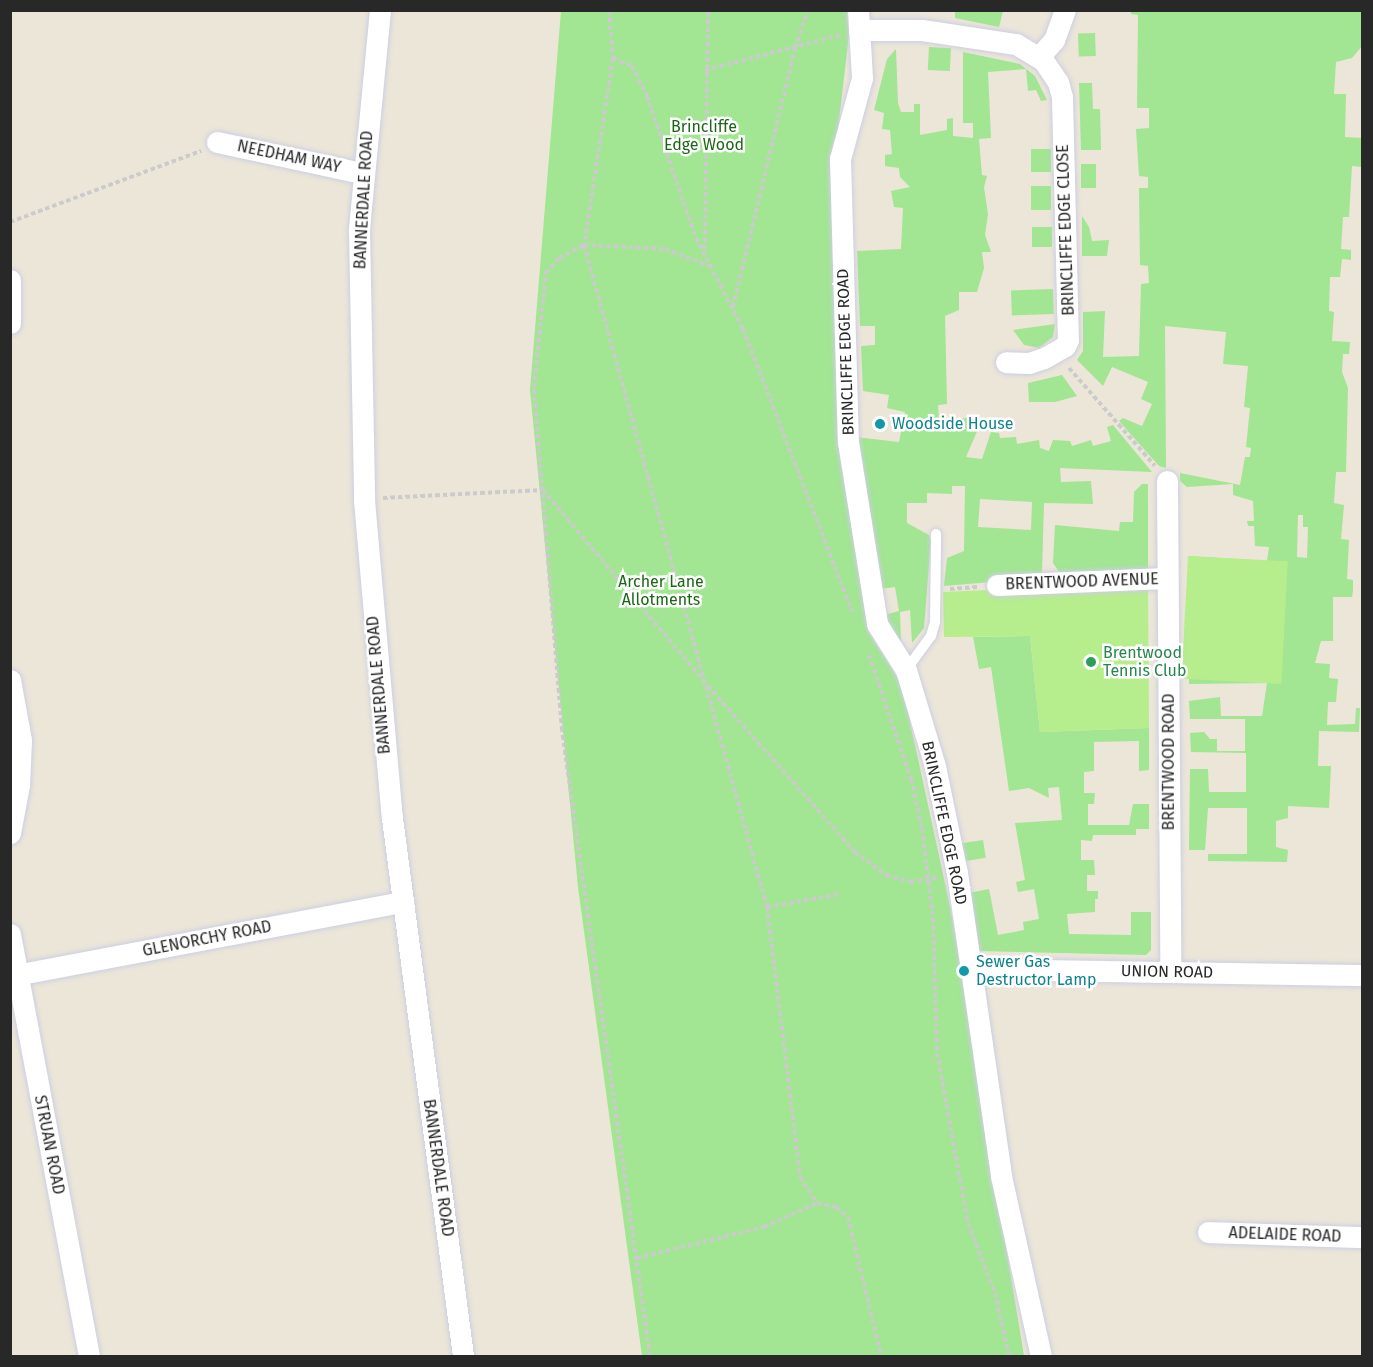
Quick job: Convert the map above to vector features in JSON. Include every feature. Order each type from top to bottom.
[{"type":"street","name":"BANNERDALE ROAD","points":[[380,10],[362,173],[359,230],[364,500],[374,634],[402,902],[463,1356]]},
{"type":"street","points":[[1038,57],[1054,40],[1065,10]]},
{"type":"street","name":"BRINCLIFFE EDGE CLOSE","points":[[858,20],[981,36],[1016,44],[1038,57],[1058,81],[1062,97],[1069,332],[1065,346],[1056,353]]},
{"type":"street","name":"BRINCLIFFE EDGE ROAD","points":[[858,20],[862,78],[840,159],[848,442],[877,624],[906,670],[935,766],[957,873],[1001,1176],[1041,1356]]},
{"type":"street","name":"NEEDHAM WAY","points":[[217,142],[362,173]]},
{"type":"street","points":[[10,280],[10,323]]},
{"type":"street","points":[[1006,362],[1029,363],[1056,353]]},
{"type":"street","name":"BRENTWOOD ROAD","points":[[1167,481],[1170,972]]},
{"type":"street","name":"BRENTWOOD AVENUE","points":[[997,585],[1167,578]]},
{"type":"street","points":[[10,833],[19,785],[21,740],[12,688]]},
{"type":"street","name":"GLENORCHY ROAD","points":[[13,975],[402,902]]},
{"type":"street","name":"STRUAN ROAD","points":[[10,934],[13,975],[89,1356]]},
{"type":"street","name":"UNION ROAD","points":[[971,969],[1362,975]]},
{"type":"street","name":"ADELAIDE ROAD","points":[[1208,1232],[1362,1237]]},
{"type":"lane","points":[[906,670],[931,636],[936,590],[936,534]]},
{"type":"path","points":[[609,10],[613,58],[584,245],[708,686],[767,907],[801,1177],[817,1203]]},
{"type":"path","points":[[705,249],[705,70],[708,10]]},
{"type":"path","points":[[732,308],[795,48],[808,10]]},
{"type":"path","points":[[705,70],[795,48],[858,20]]},
{"type":"path","points":[[613,58],[632,66],[647,96],[696,238],[705,249],[732,308],[854,617]]},
{"type":"path","points":[[10,222],[182,161],[217,142]]},
{"type":"path","points":[[650,1356],[562,730],[534,387],[544,282],[546,273],[559,258],[584,245],[665,249],[713,267]]},
{"type":"path","points":[[1056,353],[1167,481]]},
{"type":"path","points":[[364,500],[543,490]]},
{"type":"path","points":[[543,490],[708,686],[855,852],[886,875],[910,882],[957,873]]},
{"type":"path","points":[[936,590],[997,585]]},
{"type":"path","points":[[866,647],[911,779],[928,880],[937,1053],[968,1223],[995,1293],[1009,1356]]},
{"type":"path","points":[[767,907],[841,894]]},
{"type":"path","points":[[637,1258],[764,1227],[817,1203],[836,1207],[848,1217],[881,1356]]},
{"type":"green space","points":[[955,10],[1003,11],[999,27],[955,18]]},
{"type":"green space","points":[[1358,10],[1362,12],[1362,46],[1352,58],[1336,62],[1334,94],[1346,94],[1345,137],[1362,138],[1362,167],[1352,166],[1349,217],[1343,217],[1341,249],[1351,250],[1351,260],[1342,259],[1340,277],[1330,277],[1329,311],[1334,312],[1332,341],[1350,342],[1349,354],[1343,354],[1342,372],[1348,388],[1346,472],[1336,472],[1334,503],[1344,505],[1341,539],[1349,540],[1347,579],[1353,580],[1353,591],[1352,597],[1333,597],[1333,641],[1321,641],[1315,663],[1330,664],[1329,678],[1338,679],[1336,702],[1328,702],[1327,725],[1355,724],[1356,708],[1360,708],[1359,732],[1319,731],[1318,766],[1331,766],[1329,808],[1288,806],[1288,818],[1276,821],[1276,847],[1288,850],[1287,862],[1208,861],[1208,854],[1247,854],[1247,808],[1208,808],[1205,850],[1189,850],[1190,769],[1208,769],[1209,792],[1246,792],[1246,753],[1191,752],[1190,733],[1204,732],[1210,739],[1217,739],[1217,751],[1245,751],[1245,719],[1190,719],[1189,701],[1220,697],[1221,716],[1262,716],[1267,683],[1189,684],[1189,679],[1216,678],[1188,556],[1267,561],[1269,547],[1255,546],[1254,526],[1248,526],[1247,521],[1254,521],[1253,501],[1233,495],[1233,484],[1187,487],[1180,481],[1180,473],[1240,485],[1245,457],[1250,457],[1251,448],[1246,447],[1250,408],[1244,407],[1248,366],[1223,364],[1226,332],[1165,326],[1166,468],[1159,466],[1119,421],[1123,418],[1142,426],[1152,404],[1141,399],[1148,382],[1112,367],[1103,386],[1077,360],[1083,351],[1083,312],[1105,311],[1103,357],[1139,356],[1141,284],[1149,283],[1148,266],[1140,265],[1139,188],[1148,188],[1148,177],[1139,176],[1136,129],[1149,128],[1149,108],[1137,108],[1138,15],[1131,14],[1131,11]],"holes":[[[1298,515],[1303,515],[1303,527],[1308,527],[1307,558],[1297,557]]]},
{"type":"green space","points":[[561,11],[847,11],[849,35],[834,164],[839,442],[868,631],[902,685],[951,911],[1024,1356],[642,1356],[578,887],[530,390]]},
{"type":"green space","points":[[1095,33],[1096,56],[1079,57],[1078,34]]},
{"type":"green space","points":[[929,47],[951,48],[950,71],[928,70]]},
{"type":"green space","points":[[896,49],[898,103],[901,112],[914,112],[914,104],[920,104],[920,135],[947,130],[947,119],[953,118],[953,136],[973,138],[973,123],[963,123],[963,52],[1020,64],[1035,76],[1047,100],[1041,101],[1036,90],[1028,91],[1026,69],[988,72],[991,138],[979,139],[982,175],[987,176],[984,187],[988,214],[985,235],[991,252],[982,252],[984,268],[977,292],[959,292],[959,310],[945,316],[947,404],[938,405],[939,419],[968,418],[979,427],[966,457],[982,459],[991,432],[999,433],[1000,438],[1016,437],[1017,444],[1039,440],[1040,448],[1049,451],[1053,440],[1070,441],[1072,446],[1091,440],[1093,446],[1111,441],[1107,427],[1113,425],[1152,472],[1060,468],[1061,482],[1091,481],[1093,504],[1044,503],[1042,573],[1037,578],[944,586],[947,558],[964,551],[965,486],[952,486],[952,494],[927,493],[927,503],[907,503],[907,523],[929,535],[931,541],[924,628],[912,643],[910,610],[900,612],[901,644],[894,638],[884,615],[899,611],[895,587],[880,589],[855,437],[899,442],[905,412],[887,408],[889,395],[863,391],[861,346],[875,345],[875,326],[860,326],[857,251],[901,249],[903,208],[894,207],[891,191],[910,187],[900,177],[899,168],[885,166],[885,155],[892,154],[890,130],[882,129],[884,113],[874,110],[887,59]],"holes":[[[980,499],[1032,502],[1031,530],[978,527]]]},
{"type":"green space","points":[[1079,83],[1092,83],[1093,109],[1100,109],[1101,150],[1081,150]]},
{"type":"green space","points":[[1031,149],[1051,149],[1051,172],[1031,172]]},
{"type":"green space","points":[[1081,164],[1096,164],[1096,188],[1081,188]]},
{"type":"green space","points":[[1031,186],[1051,186],[1051,210],[1031,210]]},
{"type":"green space","points":[[1082,216],[1089,227],[1092,241],[1109,240],[1107,256],[1082,256]]},
{"type":"green space","points":[[1032,227],[1052,227],[1052,247],[1032,247]]},
{"type":"green space","points":[[1053,289],[1054,314],[1012,315],[1011,290]]},
{"type":"green space","points":[[1055,324],[1053,337],[1039,348],[1024,345],[1013,330]]},
{"type":"green space","points":[[1062,375],[1077,396],[1055,402],[1029,402],[1028,383]]},
{"type":"green space","points":[[1142,484],[1148,484],[1148,570],[1059,572],[1053,563],[1055,525],[1119,531],[1120,522],[1133,522],[1134,492]]},
{"type":"green space","name":"Brentwood Tennis Club","points":[[1188,556],[1288,561],[1281,684],[1182,679]]},
{"type":"green space","name":"Brentwood Tennis Club","points":[[1148,583],[1149,728],[1040,732],[1030,636],[944,637],[943,592]]},
{"type":"green space","points":[[1030,636],[1040,732],[1149,728],[1149,770],[1139,771],[1139,741],[1094,742],[1094,771],[1084,772],[1084,793],[1095,793],[1094,804],[1088,804],[1088,825],[1129,825],[1133,804],[1149,804],[1149,829],[1136,829],[1136,835],[1093,835],[1092,841],[1081,840],[1081,860],[1094,860],[1095,875],[1087,875],[1087,891],[1098,891],[1098,899],[1095,899],[1095,912],[1067,914],[1069,934],[1131,935],[1131,912],[1151,912],[1151,950],[1146,955],[978,951],[969,893],[989,889],[998,935],[1024,930],[1023,922],[1039,919],[1034,889],[1018,892],[1016,882],[1025,880],[1015,823],[1062,820],[1059,787],[1048,788],[1049,798],[1029,788],[1009,791],[991,667],[979,669],[973,637]]},
{"type":"green space","points":[[983,840],[986,858],[963,861],[960,844]]},
{"type":"place","name":"Woodside House","points":[[880,424]]},
{"type":"place","name":"Brentwood Tennis Club","points":[[1091,662]]},
{"type":"place","name":"Sewer Gas Destructor Lamp","points":[[964,971]]},
{"type":"park label","name":"Brincliffe Edge Wood","points":[[704,136]]},
{"type":"park label","name":"Archer Lane Allotments","points":[[661,591]]}]
